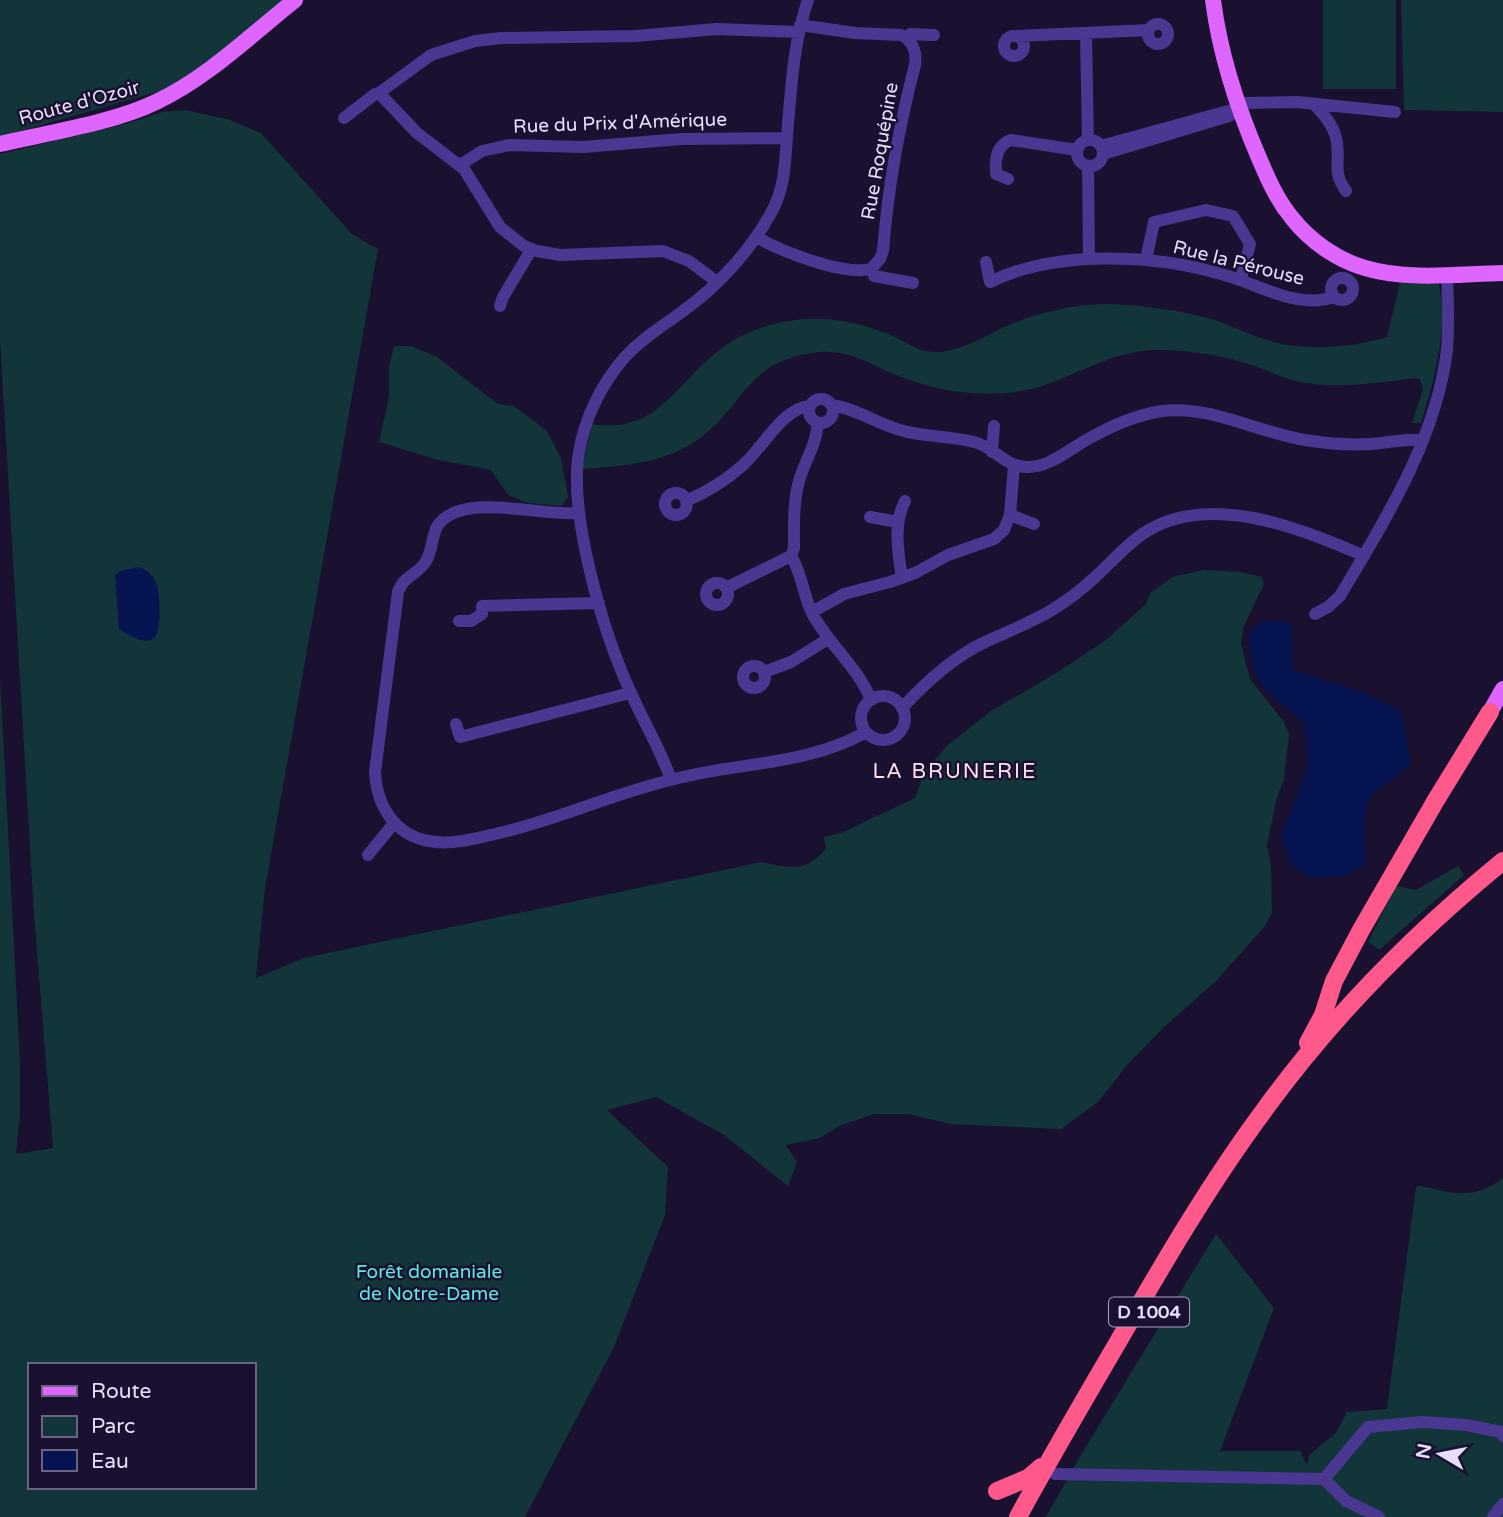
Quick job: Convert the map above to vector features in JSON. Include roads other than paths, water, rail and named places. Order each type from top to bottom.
[{"type":"highway","points":[[1293,1072],[1323,1015],[1334,981],[1436,800],[1490,712]]},
{"type":"highway","name":"D 1004","points":[[1031,1517],[1053,1466],[1175,1242],[1218,1174],[1293,1072],[1393,961],[1466,891],[1503,861]]},
{"type":"highway","name":"D 1004","points":[[1018,1517],[1053,1466],[1230,1177],[1275,1113],[1373,996],[1472,898],[1503,872]]},
{"type":"highway","points":[[997,1491],[1053,1466]]},
{"type":"main road","name":"Route d'Ozoir","points":[[0,144],[125,113],[156,102],[202,73],[295,0]]},
{"type":"main road","points":[[1213,0],[1222,47],[1239,108],[1277,196],[1296,223],[1315,241],[1335,255],[1364,268],[1396,274],[1503,274]]},
{"type":"main road","points":[[1490,712],[1503,689]]},
{"type":"street","points":[[671,780],[666,764],[630,693],[599,603],[579,513],[576,482],[579,452],[590,415],[605,384],[621,363],[638,344],[684,311],[717,282],[756,237],[781,191],[799,29],[808,0]]},
{"type":"street","points":[[344,118],[431,55],[475,41],[501,38],[635,36],[717,29],[799,29],[901,35],[907,38],[910,34],[934,35]]},
{"type":"street","points":[[1017,36],[1149,30]]},
{"type":"street","points":[[1086,33],[1088,140]]},
{"type":"street","name":"Rue Roquépine","points":[[871,270],[883,251],[895,154],[916,57],[907,38]]},
{"type":"street","points":[[379,93],[417,133],[460,165],[500,227],[531,250],[560,255],[663,251],[689,261],[717,282]]},
{"type":"street","points":[[1102,150],[1229,116],[1243,103],[1297,102],[1395,112]]},
{"type":"street","points":[[1315,104],[1327,117],[1337,142],[1337,178],[1346,191]]},
{"type":"street","points":[[1327,117],[1335,105]]},
{"type":"street","name":"Rue du Prix d'Amérique","points":[[460,165],[482,151],[509,145],[583,147],[682,139],[787,138]]},
{"type":"street","points":[[1008,178],[996,174],[999,148],[1004,142],[1011,140],[1077,150]]},
{"type":"street","points":[[1088,140],[1095,141],[1102,150],[1096,164],[1088,166],[1078,159],[1077,150],[1081,143],[1088,140]]},
{"type":"street","points":[[1088,166],[1089,259]]},
{"type":"street","points":[[1146,260],[1154,222],[1214,210],[1233,216],[1250,244],[1241,279]]},
{"type":"street","points":[[756,237],[821,262],[857,271],[871,270],[874,275],[913,283]]},
{"type":"street","points":[[500,306],[531,250]]},
{"type":"street","name":"Rue la Pérouse","points":[[986,262],[990,282],[1023,270],[1089,259],[1146,260],[1200,268],[1241,279],[1278,295],[1323,301],[1334,297]]},
{"type":"street","points":[[1315,614],[1340,596],[1398,495],[1423,440],[1439,389],[1447,351],[1447,274]]},
{"type":"street","points":[[686,501],[714,487],[742,466],[756,454],[792,411],[810,406],[820,399],[900,430],[976,442],[1014,465],[1040,466],[1127,420],[1163,411],[1213,414],[1269,432],[1310,441],[1356,444],[1423,440]]},
{"type":"street","points":[[818,423],[830,420],[833,412],[831,405]]},
{"type":"street","points":[[810,406],[810,417],[818,423]]},
{"type":"street","points":[[818,423],[817,439],[803,469],[797,491],[794,548],[791,556],[812,612],[828,639],[867,687],[871,700]]},
{"type":"street","points":[[992,452],[994,426]]},
{"type":"street","points":[[812,612],[844,594],[902,578],[948,555],[994,539],[1004,530],[1010,515],[1014,465]]},
{"type":"street","points":[[902,578],[898,553],[898,522],[905,501]]},
{"type":"street","points":[[579,513],[490,508],[453,513],[436,529],[424,564],[401,583],[375,772],[378,796],[394,823],[413,836],[428,841],[467,841],[537,824],[671,780],[825,751],[850,742],[866,732]]},
{"type":"street","points":[[902,708],[960,657],[983,643],[1033,621],[1069,599],[1135,539],[1171,519],[1202,513],[1231,515],[1300,531],[1364,556]]},
{"type":"street","points":[[1010,515],[1034,524]]},
{"type":"street","points":[[870,517],[898,522]]},
{"type":"street","points":[[726,588],[791,556]]},
{"type":"street","points":[[459,621],[471,621],[482,614],[482,606],[599,603]]},
{"type":"street","points":[[764,672],[791,662],[828,639]]},
{"type":"street","points":[[456,724],[460,737],[630,693]]},
{"type":"street","points":[[878,697],[892,698],[902,708],[904,721],[899,733],[894,737],[879,739],[866,732],[861,719],[862,711],[871,700],[878,697]]},
{"type":"street","points":[[368,855],[394,823]]},
{"type":"street","points":[[1324,1479],[1368,1427],[1434,1423],[1466,1425],[1501,1432],[1503,1436]]},
{"type":"street","points":[[1053,1466],[1324,1479],[1346,1501],[1379,1517]]},
{"type":"street","points":[[1493,1517],[1503,1504]]},
{"type":"water","points":[[138,567],[152,575],[158,590],[160,613],[157,634],[145,641],[119,629],[115,575]]},
{"type":"water","points":[[1262,621],[1291,622],[1293,670],[1363,692],[1401,711],[1410,762],[1399,775],[1371,796],[1365,824],[1366,864],[1345,876],[1309,878],[1290,863],[1281,835],[1308,767],[1304,723],[1270,694],[1257,677],[1249,633]]},
{"type":"district","name":"LA BRUNERIE","points":[[955,771]]},
{"type":"park label","name":"Forêt domaniale de Notre-Dame","points":[[429,1282]]}]
